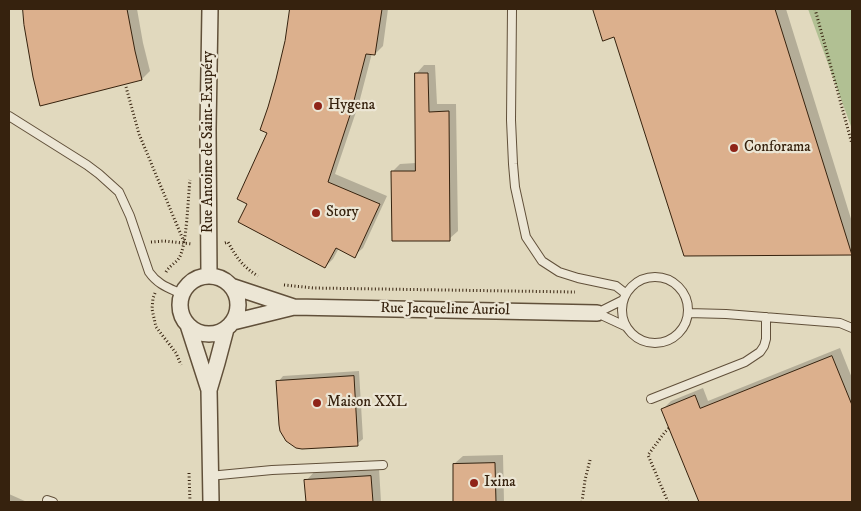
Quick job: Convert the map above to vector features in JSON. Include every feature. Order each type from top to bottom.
[{"type":"street","name":"Rue Antoine de Saint-Exupéry","points":[[209,276],[208,129],[210,9]]},
{"type":"street","points":[[208,390],[229,326],[238,311],[238,301],[231,286],[226,281],[209,276],[194,280],[182,294],[180,304],[181,312],[188,325],[208,390],[211,502]]},
{"type":"street","name":"Rue Jacqueline Auriol","points":[[231,286],[294,307],[597,313]]},
{"type":"street","name":"Rue Jacqueline Auriol","points":[[229,326],[294,307]]},
{"type":"street","points":[[188,325],[196,331],[206,334],[216,334],[229,326]]},
{"type":"lane","points":[[512,9],[511,120],[513,164],[515,187],[526,237],[542,261],[559,272],[616,286],[624,296]]},
{"type":"lane","points":[[9,116],[88,165],[119,192],[130,216],[149,272],[159,284],[182,294]]},
{"type":"lane","points":[[597,313],[624,296],[633,284],[643,278],[655,276],[673,282],[680,288],[688,305],[686,322],[674,337],[665,341],[651,343],[638,339],[625,326],[622,318],[621,309],[624,296]]},
{"type":"lane","points":[[597,313],[625,326]]},
{"type":"lane","points":[[688,313],[840,323],[852,328]]},
{"type":"lane","points":[[651,399],[745,362],[760,352],[766,339],[766,318]]},
{"type":"lane","points":[[210,476],[272,470],[383,465]]},
{"type":"path","points":[[815,9],[852,144]]},
{"type":"path","points":[[126,87],[139,134],[184,242]]},
{"type":"path","points":[[190,176],[184,242],[179,258],[168,267],[159,284],[153,298],[152,309],[156,327],[176,352],[182,366],[200,361]]},
{"type":"path","points":[[139,243],[184,242],[209,247],[228,242],[235,255],[248,270],[263,279]]},
{"type":"path","points":[[279,284],[314,288],[593,292],[606,284]]},
{"type":"path","points":[[668,502],[648,455],[669,428]]},
{"type":"path","points":[[583,500],[590,460]]},
{"type":"path","points":[[189,473],[190,502]]},
{"type":"green space","points":[[808,9],[852,9],[852,129]]},
{"type":"building","points":[[23,9],[127,9],[142,80],[40,106],[33,77]]},
{"type":"building","points":[[290,9],[382,9],[375,55],[366,54],[351,112],[328,182],[380,204],[355,258],[336,248],[325,268],[238,222],[247,204],[237,199],[267,133],[260,130],[276,79]]},
{"type":"building","name":"Conforama","points":[[593,9],[775,9],[852,255],[684,256],[614,37],[603,41]]},
{"type":"building","points":[[415,73],[428,73],[429,112],[449,111],[450,241],[392,241],[391,171],[415,171]]},
{"type":"building","points":[[832,356],[852,405],[852,502],[699,502],[661,409],[695,395],[700,408]]},
{"type":"building","name":"Maison XXL","points":[[354,376],[358,446],[302,449],[296,448],[286,441],[279,425],[276,381]]},
{"type":"building","name":"Ixina","points":[[495,463],[496,502],[453,502],[453,464]]},
{"type":"building","points":[[371,476],[373,502],[306,502],[304,480]]},
{"type":"place","name":"Hygena","points":[[318,106]]},
{"type":"place","name":"Conforama","points":[[734,148]]},
{"type":"place","name":"Story","points":[[316,213]]},
{"type":"place","name":"Maison XXL","points":[[317,403]]},
{"type":"place","name":"Ixina","points":[[474,483]]}]
